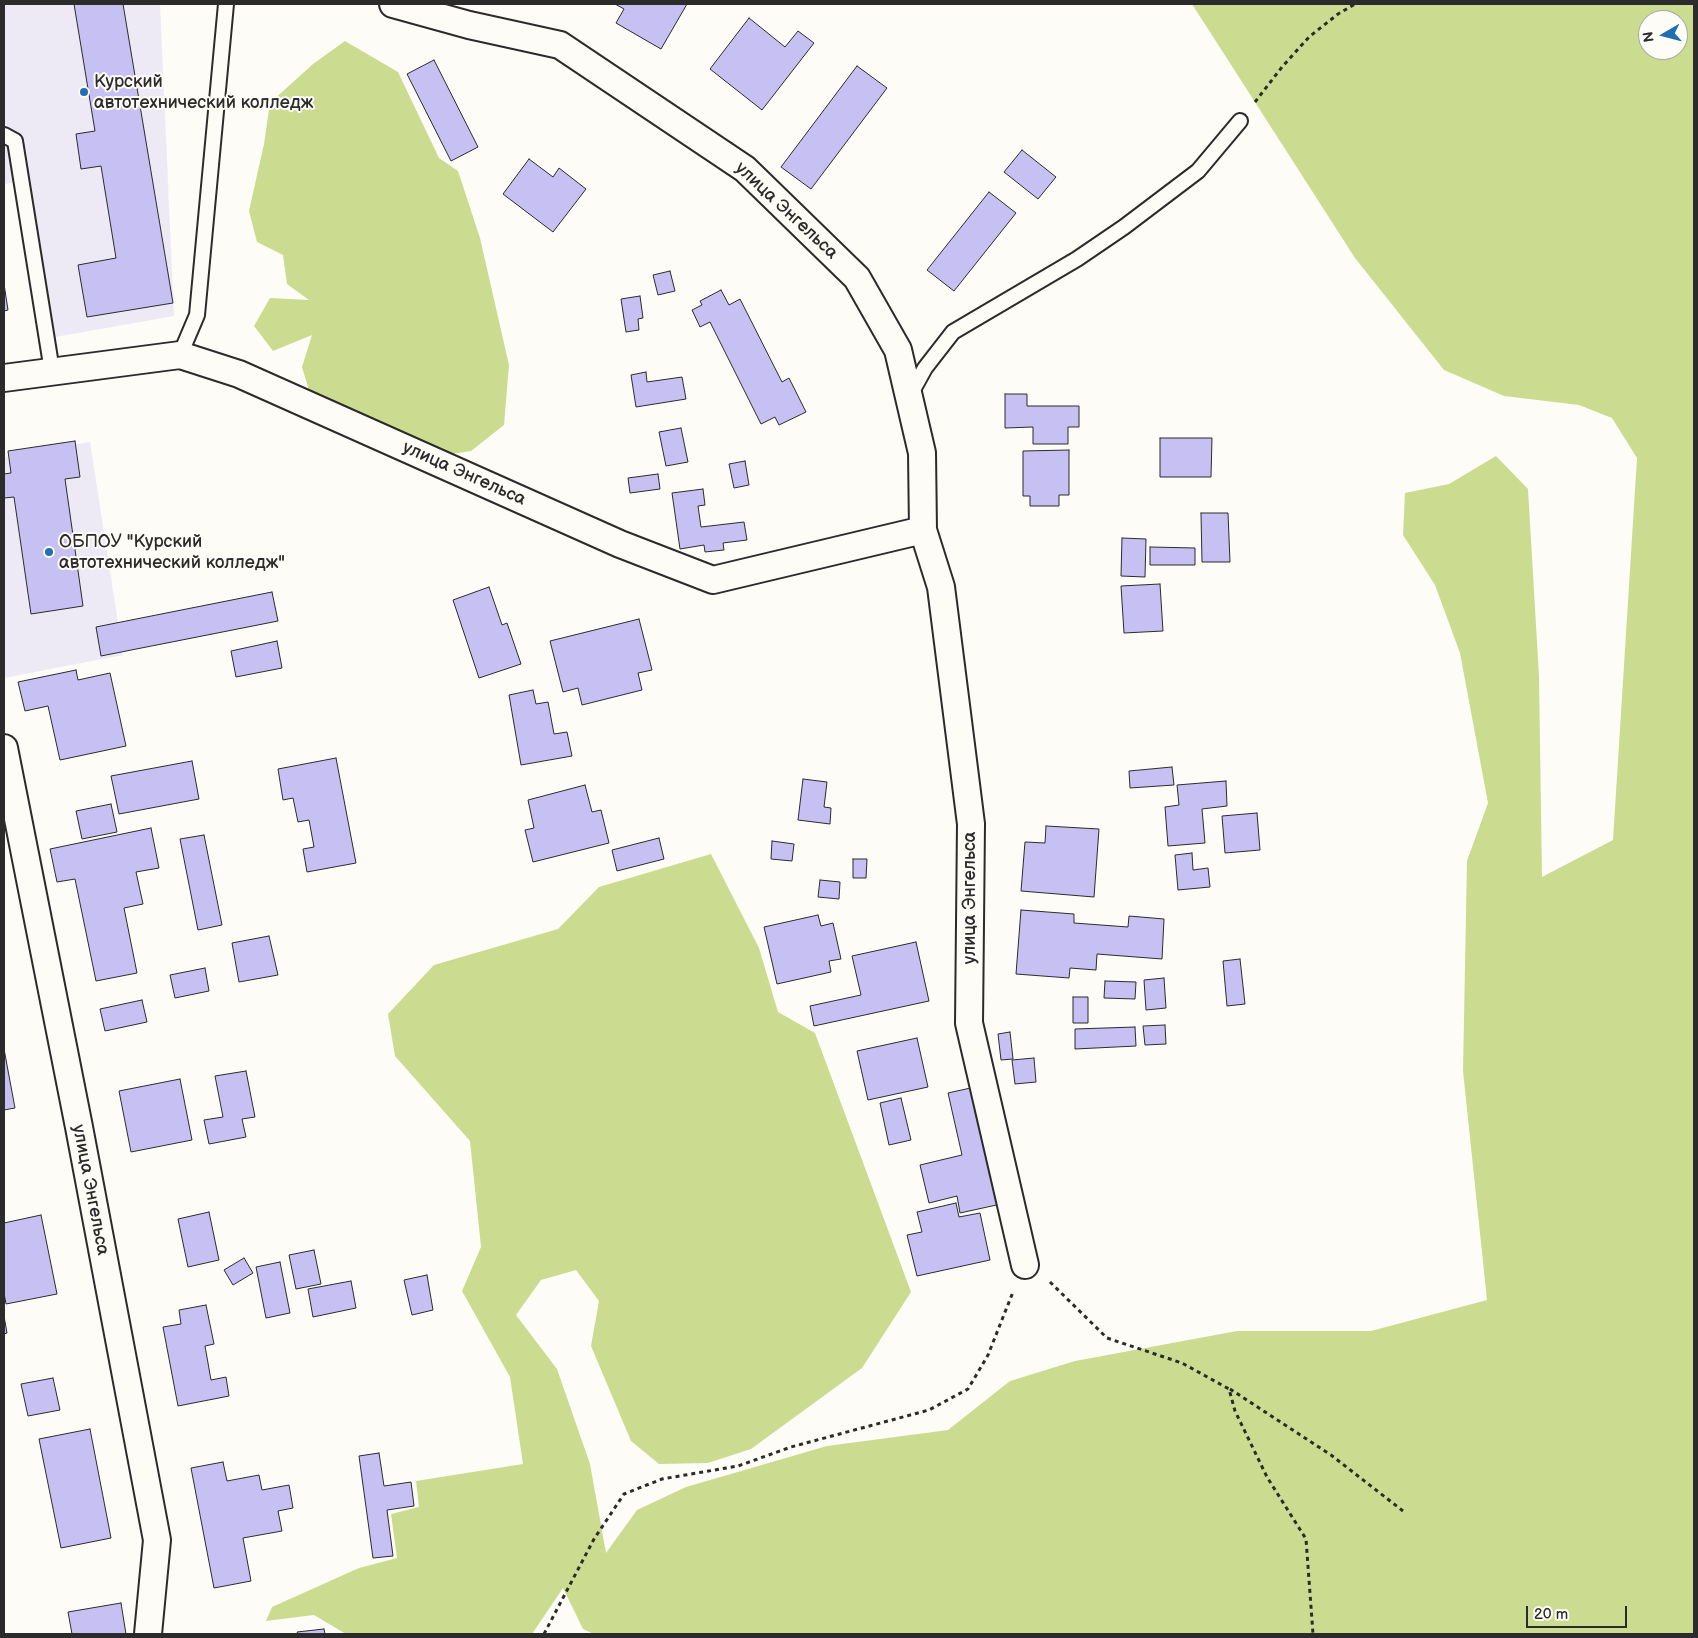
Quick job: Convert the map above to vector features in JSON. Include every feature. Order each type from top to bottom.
[{"type":"street","name":"улица Энгельса","points":[[393,4],[469,25],[560,45],[745,169],[857,278],[898,350],[922,453],[923,530],[941,587],[971,824],[969,1023],[1025,1264]]},
{"type":"street","name":"улица Энгельса","points":[[4,378],[180,355],[239,374],[620,544],[713,580],[923,530]]},
{"type":"street","name":"улица Энгельса","points":[[4,748],[79,1127],[157,1540],[148,1634]]},
{"type":"lane","points":[[180,355],[197,314],[226,4]]},
{"type":"lane","points":[[909,397],[925,368],[954,332],[1077,259],[1124,227],[1198,171],[1240,122]]},
{"type":"lane","points":[[4,135],[15,142],[52,371]]},
{"type":"path","points":[[1240,122],[1282,67],[1309,37],[1338,14],[1355,4]]},
{"type":"path","points":[[544,1634],[594,1539],[624,1494],[662,1480],[738,1466],[791,1447],[929,1410],[968,1389],[988,1355],[1025,1264],[1054,1285],[1107,1338],[1182,1363],[1229,1389],[1331,1455],[1403,1511]]},
{"type":"path","points":[[1229,1389],[1235,1411],[1268,1477],[1306,1539],[1313,1634]]},
{"type":"shaded area","name":"Курский автотехнический колледж","points":[[4,4],[160,4],[174,316],[55,337],[26,181],[4,184]]},
{"type":"shaded area","points":[[90,442],[123,655],[4,678],[4,457]]},
{"type":"green space","points":[[1192,4],[1694,4],[1694,1634],[594,1634],[583,1629],[563,1588],[532,1634],[346,1634],[314,1615],[266,1621],[272,1607],[359,1568],[397,1558],[391,1514],[419,1507],[416,1481],[523,1464],[510,1377],[462,1291],[481,1247],[470,1141],[395,1056],[388,1014],[434,965],[558,929],[599,887],[711,854],[759,948],[778,1012],[815,1033],[911,1292],[862,1368],[751,1449],[708,1463],[659,1464],[631,1441],[591,1346],[599,1301],[576,1270],[541,1280],[516,1315],[557,1369],[590,1464],[606,1553],[637,1510],[686,1487],[827,1446],[948,1430],[1010,1381],[1075,1361],[1237,1331],[1371,1331],[1487,1300],[1463,1071],[1467,861],[1488,803],[1460,653],[1435,585],[1403,535],[1405,493],[1449,484],[1496,456],[1528,489],[1539,676],[1542,877],[1613,840],[1637,458],[1612,418],[1579,405],[1504,396],[1444,370],[1355,258]]},
{"type":"green space","points":[[345,41],[398,72],[439,158],[458,171],[480,238],[509,365],[504,425],[471,451],[451,454],[310,394],[302,367],[312,335],[273,351],[254,326],[270,298],[309,300],[287,284],[283,255],[257,242],[249,211],[264,144],[270,103],[313,64]]},
{"type":"building","points":[[74,4],[123,4],[173,303],[87,317],[78,265],[116,258],[101,166],[81,169],[76,134],[95,131]]},
{"type":"building","points":[[615,4],[687,4],[661,49],[616,23],[624,9]]},
{"type":"building","points":[[749,18],[785,47],[798,31],[814,43],[762,110],[710,69]]},
{"type":"building","points":[[434,60],[478,147],[451,161],[407,74]]},
{"type":"building","points":[[857,66],[887,88],[811,189],[781,167]]},
{"type":"building","points":[[1022,150],[1056,177],[1038,199],[1004,172]]},
{"type":"building","points":[[529,159],[553,177],[559,168],[586,189],[553,232],[503,194]]},
{"type":"building","points":[[989,192],[1016,213],[954,291],[927,270]]},
{"type":"building","points":[[670,271],[675,291],[658,295],[653,275]]},
{"type":"building","points":[[4,284],[8,310],[4,311]]},
{"type":"building","points":[[721,290],[729,305],[740,299],[782,382],[789,378],[806,412],[779,425],[775,417],[761,424],[710,322],[700,327],[692,310],[702,305],[700,301]]},
{"type":"building","points":[[640,296],[643,318],[638,319],[639,330],[626,332],[621,299]]},
{"type":"building","points":[[646,372],[647,382],[682,377],[686,399],[636,407],[631,375]]},
{"type":"building","points":[[1005,394],[1027,394],[1027,406],[1079,406],[1079,427],[1068,427],[1068,444],[1033,444],[1033,427],[1005,428]]},
{"type":"building","points":[[681,428],[688,462],[666,466],[659,432]]},
{"type":"building","points":[[1160,438],[1212,438],[1211,477],[1160,477]]},
{"type":"building","name":"ОБПОУ \"Курский автотехнический колледж\"","points":[[75,441],[80,477],[65,479],[83,606],[31,614],[14,497],[4,498],[4,474],[11,473],[8,451]]},
{"type":"building","points":[[1069,450],[1069,495],[1059,495],[1059,506],[1030,506],[1030,496],[1023,496],[1023,451]]},
{"type":"building","points":[[745,461],[749,485],[734,488],[729,464]]},
{"type":"building","points":[[658,474],[660,489],[630,493],[628,478]]},
{"type":"building","points":[[703,489],[705,505],[698,506],[701,527],[744,522],[747,540],[723,543],[724,550],[705,552],[704,545],[680,549],[672,493]]},
{"type":"building","points":[[1201,513],[1228,513],[1230,562],[1202,562]]},
{"type":"building","points":[[1122,538],[1146,539],[1145,577],[1121,576]]},
{"type":"building","points":[[1150,547],[1195,548],[1195,565],[1150,565]]},
{"type":"building","points":[[1160,584],[1163,631],[1124,633],[1121,586]]},
{"type":"building","points":[[489,587],[502,625],[507,623],[521,664],[479,678],[453,600]]},
{"type":"building","points":[[272,592],[278,621],[101,656],[96,627]]},
{"type":"building","points":[[639,619],[652,670],[638,673],[642,690],[582,705],[578,688],[563,692],[550,641]]},
{"type":"building","points":[[277,641],[282,668],[236,677],[231,651]]},
{"type":"building","points":[[76,670],[78,680],[110,673],[126,746],[60,760],[48,706],[25,711],[18,682]]},
{"type":"building","points":[[533,690],[536,704],[548,702],[554,734],[567,732],[572,756],[521,765],[509,695]]},
{"type":"building","points":[[336,758],[356,863],[307,872],[303,849],[314,847],[309,820],[298,822],[293,798],[283,800],[278,769]]},
{"type":"building","points":[[192,761],[199,799],[119,814],[111,776]]},
{"type":"building","points":[[1172,767],[1174,785],[1130,788],[1129,771]]},
{"type":"building","points":[[803,779],[827,782],[824,807],[831,808],[830,824],[798,820]]},
{"type":"building","points":[[1226,781],[1227,806],[1202,809],[1205,843],[1168,846],[1165,807],[1179,805],[1177,785]]},
{"type":"building","points":[[585,785],[592,812],[601,810],[609,843],[533,862],[525,830],[534,828],[528,800]]},
{"type":"building","points":[[111,804],[117,832],[82,839],[76,811]]},
{"type":"building","points":[[1257,813],[1260,850],[1225,853],[1222,816]]},
{"type":"building","points":[[1046,826],[1099,829],[1094,897],[1021,891],[1025,842],[1045,843]]},
{"type":"building","points":[[151,828],[159,868],[136,872],[143,904],[124,908],[137,973],[96,981],[75,879],[57,882],[50,849]]},
{"type":"building","points":[[204,835],[222,925],[198,930],[180,839]]},
{"type":"building","points":[[659,838],[664,859],[617,871],[612,850]]},
{"type":"building","points":[[772,841],[794,844],[792,861],[771,859]]},
{"type":"building","points":[[1192,853],[1193,870],[1208,868],[1210,887],[1178,890],[1175,855]]},
{"type":"building","points":[[853,859],[867,859],[866,878],[853,878]]},
{"type":"building","points":[[820,880],[840,882],[839,899],[818,897]]},
{"type":"building","points":[[1021,910],[1074,914],[1074,923],[1128,927],[1129,916],[1164,919],[1162,959],[1097,954],[1096,970],[1070,968],[1069,978],[1016,974]]},
{"type":"building","points":[[818,915],[821,926],[833,923],[841,959],[829,961],[831,972],[777,984],[764,927]]},
{"type":"building","points":[[269,936],[278,975],[239,982],[232,943]]},
{"type":"building","points":[[916,942],[929,1001],[814,1026],[810,1006],[861,995],[852,956]]},
{"type":"building","points":[[1240,959],[1245,1004],[1227,1006],[1223,961]]},
{"type":"building","points":[[205,968],[209,991],[175,998],[170,975]]},
{"type":"building","points":[[1164,978],[1166,1008],[1146,1010],[1144,980]]},
{"type":"building","points":[[1105,981],[1136,982],[1135,999],[1104,998]]},
{"type":"building","points":[[1073,997],[1088,997],[1088,1023],[1073,1023]]},
{"type":"building","points":[[142,1000],[147,1022],[105,1031],[100,1009]]},
{"type":"building","points":[[1165,1025],[1166,1044],[1145,1045],[1143,1026]]},
{"type":"building","points":[[1135,1027],[1136,1046],[1075,1049],[1075,1029]]},
{"type":"building","points":[[1010,1032],[1013,1059],[1001,1060],[998,1034]]},
{"type":"building","points":[[917,1038],[928,1087],[868,1100],[857,1051]]},
{"type":"building","points":[[4,1049],[15,1108],[4,1110]]},
{"type":"building","points":[[1034,1058],[1036,1082],[1015,1084],[1012,1060]]},
{"type":"building","points":[[246,1071],[255,1117],[242,1119],[246,1137],[209,1144],[204,1120],[223,1117],[215,1076]]},
{"type":"building","points":[[180,1079],[192,1140],[131,1152],[119,1091]]},
{"type":"building","points":[[975,1087],[1001,1204],[960,1213],[957,1196],[929,1203],[920,1165],[962,1155],[948,1093]]},
{"type":"building","points":[[901,1098],[911,1140],[889,1145],[880,1103]]},
{"type":"building","points":[[956,1203],[959,1217],[980,1213],[990,1260],[917,1276],[907,1235],[922,1232],[917,1212]]},
{"type":"building","points":[[209,1212],[219,1260],[188,1267],[178,1219]]},
{"type":"building","points":[[41,1215],[57,1294],[6,1304],[4,1293],[4,1223]]},
{"type":"building","points":[[314,1250],[321,1284],[296,1289],[289,1255]]},
{"type":"building","points":[[244,1258],[253,1273],[233,1285],[224,1270]]},
{"type":"building","points":[[280,1262],[290,1313],[266,1318],[256,1267]]},
{"type":"building","points":[[427,1275],[433,1310],[412,1315],[404,1280]]},
{"type":"building","points":[[351,1281],[356,1308],[313,1317],[308,1289]]},
{"type":"building","points":[[206,1305],[214,1344],[205,1346],[211,1380],[226,1377],[229,1396],[178,1406],[163,1327],[181,1324],[179,1310]]},
{"type":"building","points":[[4,1316],[7,1333],[4,1334]]},
{"type":"building","points":[[53,1378],[60,1410],[28,1416],[21,1384]]},
{"type":"building","points":[[90,1429],[111,1538],[61,1548],[39,1439]]},
{"type":"building","points":[[379,1453],[384,1486],[411,1482],[414,1506],[387,1510],[393,1556],[373,1558],[359,1456]]},
{"type":"building","points":[[223,1462],[227,1481],[259,1475],[262,1490],[289,1485],[293,1508],[278,1511],[282,1531],[243,1538],[251,1581],[214,1588],[191,1468]]},
{"type":"building","points":[[121,1603],[126,1634],[72,1634],[68,1612]]},
{"type":"building","points":[[324,1629],[325,1634],[298,1634],[297,1632]]},
{"type":"place","name":"Курский автотехнический колледж","points":[[84,92]]},
{"type":"place","name":"ОБПОУ \"Курский автотехнический колледж\"","points":[[49,552]]}]
